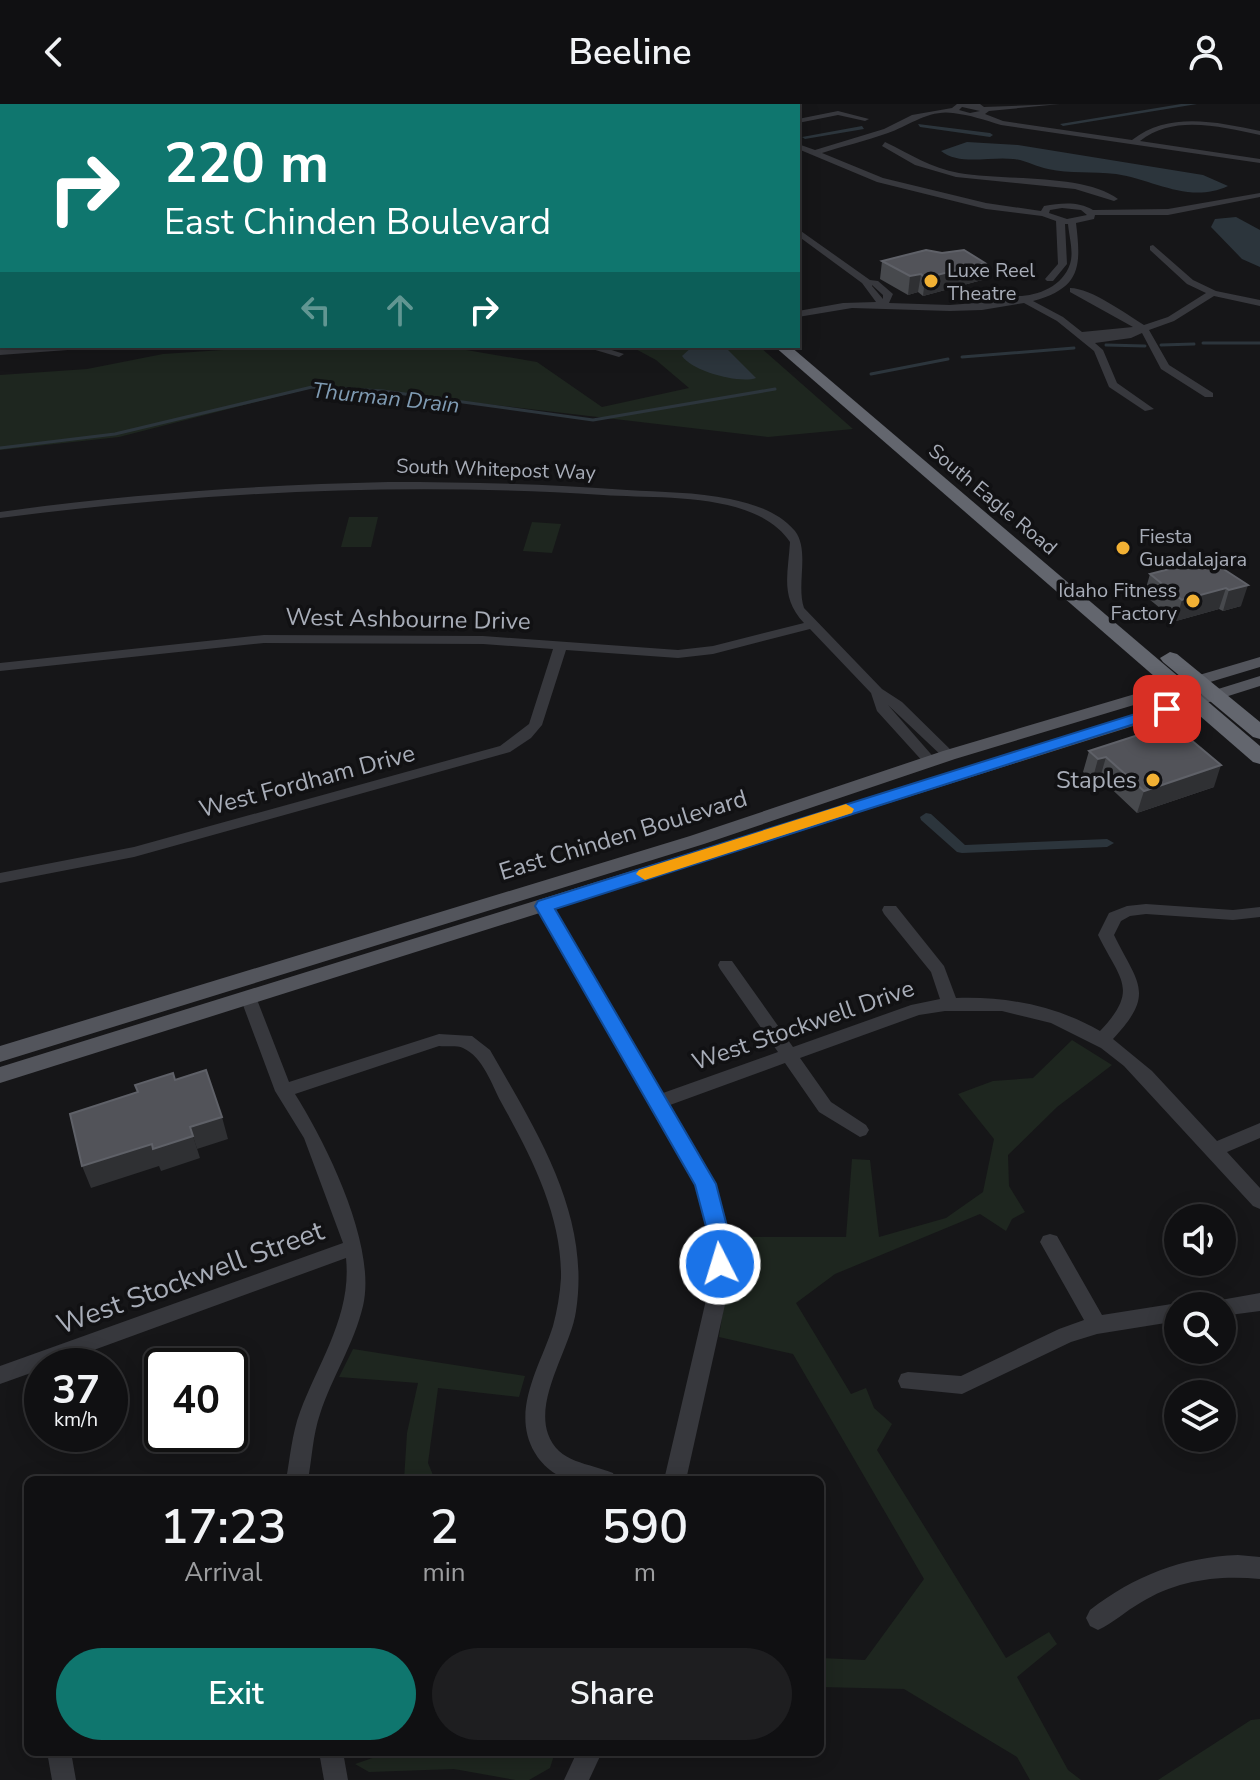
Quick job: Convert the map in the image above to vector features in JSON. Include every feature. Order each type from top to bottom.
[{"type":"highway","name":"South Eagle Road","points":[[784,348],[917,448],[1196,690]]},
{"type":"highway","points":[[791,348],[824,376]]},
{"type":"highway","name":"South Eagle Road","points":[[800,348],[824,376],[1196,690]]},
{"type":"highway","points":[[1196,690],[1260,733]]},
{"type":"highway","points":[[1196,690],[1260,757]]},
{"type":"main road","name":"East Chinden Boulevard","points":[[0,1075],[886,796],[1196,690],[1260,662]]},
{"type":"main road","points":[[1196,690],[1260,681]]},
{"type":"main road","name":"East Chinden Boulevard","points":[[0,1054],[697,840],[940,758],[1196,690]]},
{"type":"main road","points":[[248,997],[277,977],[471,917],[514,896]]},
{"type":"street","points":[[800,121],[848,110],[849,104]]},
{"type":"street","points":[[981,112],[1056,104]]},
{"type":"street","points":[[806,149],[868,136],[894,123],[957,107],[981,112],[1001,123],[1260,161]]},
{"type":"street","points":[[838,113],[894,123]]},
{"type":"street","points":[[1230,128],[1235,118]]},
{"type":"street","points":[[865,119],[876,119]]},
{"type":"street","points":[[1134,142],[1143,132],[1169,126],[1198,124],[1258,133]]},
{"type":"street","points":[[868,136],[885,144],[900,157],[932,168],[1032,183],[1078,186],[1114,199]]},
{"type":"street","points":[[806,149],[880,180],[929,194],[1046,211],[1069,205],[1091,215]]},
{"type":"street","points":[[1046,211],[1060,221],[1072,223],[1091,215],[1183,214],[1260,195]]},
{"type":"street","points":[[1020,298],[1043,285],[1063,264],[1060,221]]},
{"type":"street","points":[[800,311],[880,304],[957,310],[1054,288],[1066,279],[1075,265],[1072,223]]},
{"type":"street","points":[[800,233],[888,294],[888,299],[880,304]]},
{"type":"street","points":[[1153,248],[1190,282],[1213,293],[1260,303]]},
{"type":"street","points":[[1073,290],[1143,329],[1151,338],[1165,367],[1209,395]]},
{"type":"street","points":[[1083,338],[1143,329],[1171,319],[1213,293]]},
{"type":"street","points":[[1073,303],[1089,297]]},
{"type":"street","points":[[1020,298],[1050,312],[1083,338],[1102,356],[1113,385],[1120,393],[1149,409]]},
{"type":"street","points":[[0,352],[54,348]]},
{"type":"street","points":[[595,348],[619,354]]},
{"type":"street","name":"South Whitepost Way","points":[[0,515],[206,492],[385,485],[574,490],[727,503],[764,513],[790,531],[796,542],[793,594],[798,609],[877,692],[882,708],[940,758]]},
{"type":"street","name":"West Ashbourne Drive","points":[[0,667],[264,639],[405,638],[678,654],[738,645],[812,625]]},
{"type":"street","name":"West Fordham Drive","points":[[0,878],[134,852],[505,749],[535,725],[561,645]]},
{"type":"street","points":[[544,906],[705,1184],[719,1238],[716,1300],[676,1476]]},
{"type":"street","points":[[1102,1040],[1127,1015],[1134,996],[1106,935],[1115,917],[1127,911],[1146,909],[1233,915],[1260,912]]},
{"type":"street","points":[[890,910],[938,970],[950,1003]]},
{"type":"street","points":[[726,965],[831,1113],[860,1130]]},
{"type":"street","points":[[248,997],[284,1091],[312,1136],[354,1247],[357,1273],[354,1303],[309,1415],[298,1476]]},
{"type":"street","name":"West Stockwell Drive","points":[[659,1102],[902,1014],[950,1003],[993,1004],[1036,1012],[1070,1023],[1102,1040],[1143,1073],[1260,1201]]},
{"type":"street","points":[[284,1091],[439,1040],[466,1041],[484,1055],[552,1184],[564,1216],[570,1245],[571,1276],[567,1311],[536,1405],[535,1428],[544,1449],[558,1464],[586,1476]]},
{"type":"street","points":[[1214,1150],[1260,1130]]},
{"type":"street","points":[[1050,1242],[1097,1325]]},
{"type":"street","name":"West Stockwell Street","points":[[0,1375],[354,1247]]},
{"type":"street","points":[[1236,1305],[1260,1302]]},
{"type":"street","points":[[908,1381],[962,1385],[1037,1347],[1097,1325],[1164,1314]]},
{"type":"street","points":[[1098,1618],[1142,1587],[1169,1576],[1223,1566],[1260,1568]]},
{"type":"street","points":[[60,1756],[64,1780]]},
{"type":"street","points":[[332,1756],[336,1780]]},
{"type":"street","points":[[576,1780],[588,1756]]},
{"type":"shaded area","points":[[967,142],[1018,145],[1203,175],[1228,186],[1200,193],[1186,192],[1116,174],[1056,171],[1004,158],[957,158],[941,151]]},
{"type":"shaded area","points":[[1236,217],[1260,230],[1260,267],[1242,259],[1211,227],[1215,219]]},
{"type":"shaded area","points":[[254,348],[455,348],[537,362],[602,407],[689,388],[656,360],[634,348],[761,348],[853,429],[768,437],[323,385],[119,437],[0,450],[0,375],[87,369],[163,354]]},
{"type":"shaded area","points":[[691,348],[726,348],[756,378],[728,378],[695,367],[682,356]]},
{"type":"shaded area","points":[[349,517],[378,517],[371,547],[341,547]]},
{"type":"shaded area","points":[[532,522],[561,524],[552,553],[523,551]]},
{"type":"shaded area","points":[[1072,1040],[1112,1065],[1057,1107],[1008,1155],[1009,1186],[1025,1212],[1012,1219],[1006,1231],[980,1214],[835,1274],[796,1303],[851,1394],[866,1388],[874,1408],[892,1424],[877,1450],[1006,1658],[1049,1632],[1057,1644],[1017,1677],[1068,1770],[1081,1780],[1030,1780],[1017,1757],[904,1689],[824,1687],[824,1658],[865,1660],[924,1579],[793,1354],[719,1337],[734,1237],[846,1237],[852,1159],[870,1160],[879,1237],[946,1218],[983,1192],[994,1139],[958,1094],[993,1081],[1033,1078]]},
{"type":"shaded area","points":[[353,1349],[525,1376],[519,1397],[438,1388],[428,1463],[433,1476],[404,1476],[407,1433],[418,1383],[339,1377]]},
{"type":"shaded area","points":[[1260,1719],[1260,1780],[1158,1780],[1251,1720]]},
{"type":"shaded area","points":[[378,1756],[554,1756],[550,1768],[529,1780],[454,1769],[369,1772],[355,1764]]},
{"type":"building","points":[[926,250],[942,253],[964,250],[985,263],[925,278],[921,274],[910,276],[882,261]]},
{"type":"building","points":[[1208,559],[1248,585],[1182,600],[1150,574]]},
{"type":"building","points":[[1172,724],[1221,765],[1144,791],[1106,757],[1098,759],[1089,751]]},
{"type":"building","points":[[206,1070],[222,1117],[190,1127],[193,1136],[153,1149],[152,1144],[82,1166],[70,1114],[138,1092],[135,1085],[173,1073],[175,1080]]},
{"type":"waterway","points":[[1063,124],[1194,104]]},
{"type":"waterway","points":[[920,125],[990,135]]},
{"type":"waterway","points":[[805,137],[862,128]]},
{"type":"waterway","name":"Thurman Drain","points":[[1203,343],[1260,343]]},
{"type":"waterway","name":"Thurman Drain","points":[[1161,345],[1194,344]]},
{"type":"waterway","name":"Thurman Drain","points":[[1106,345],[1145,346]]},
{"type":"waterway","name":"Thurman Drain","points":[[962,357],[1074,348]]},
{"type":"waterway","name":"Thurman Drain","points":[[871,374],[948,359]]},
{"type":"waterway","name":"Thurman Drain","points":[[0,448],[115,434],[312,387],[383,391],[593,420],[775,389]]},
{"type":"waterway","points":[[926,817],[962,849],[1107,843]]},
{"type":"slow traffic","points":[[645,874],[846,809]]},
{"type":"place","name":"Luxe Reel Theatre","points":[[931,281]]},
{"type":"place","name":"Fiesta Guadalajara","points":[[1123,548]]},
{"type":"place","name":"Idaho Fitness Factory","points":[[1193,601]]},
{"type":"place","name":"Staples","points":[[1153,780]]},
{"type":"route","points":[[720,1264],[714,1208],[705,1184],[544,906],[1167,709]]}]
